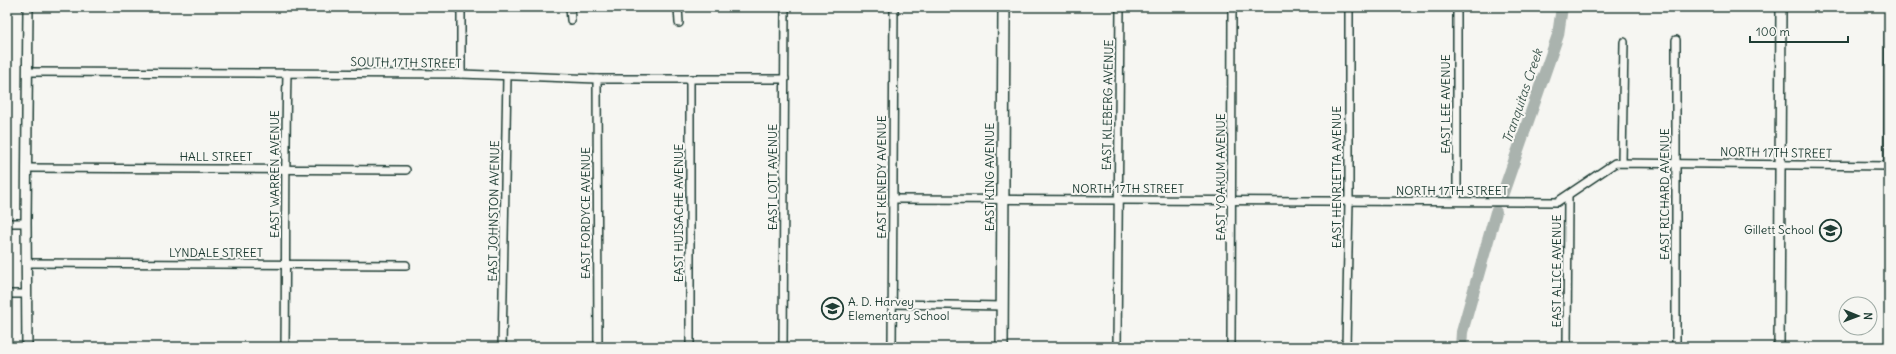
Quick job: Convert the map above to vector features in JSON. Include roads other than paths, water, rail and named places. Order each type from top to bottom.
[{"type":"main road","name":"EAST KING AVENUE","points":[[1002,347],[1004,7]]},
{"type":"street","points":[[27,347],[26,168],[28,7]]},
{"type":"street","points":[[461,74],[462,7]]},
{"type":"street","points":[[570,7],[570,20]]},
{"type":"street","points":[[678,7],[678,23]]},
{"type":"street","name":"EAST LOTT AVENUE","points":[[783,347],[785,7]]},
{"type":"street","name":"EAST KENEDY AVENUE","points":[[892,347],[894,7]]},
{"type":"street","name":"EAST KLEBERG AVENUE","points":[[1117,347],[1120,7]]},
{"type":"street","name":"EAST YOAKUM AVENUE","points":[[1231,346],[1232,7]]},
{"type":"street","name":"EAST HENRIETTA AVENUE","points":[[1346,347],[1349,201],[1349,7]]},
{"type":"street","name":"EAST LEE AVENUE","points":[[1457,7],[1457,201]]},
{"type":"street","points":[[1780,347],[1781,7]]},
{"type":"street","points":[[1888,166],[1889,7]]},
{"type":"street","name":"EAST RICHARD AVENUE","points":[[1676,40],[1676,347]]},
{"type":"street","points":[[1622,162],[1624,42]]},
{"type":"street","name":"SOUTH 17TH STREET","points":[[28,72],[461,74],[597,79],[785,79]]},
{"type":"street","name":"EAST WARREN AVENUE","points":[[285,347],[285,168],[287,73]]},
{"type":"street","name":"EAST JOHNSTON AVENUE","points":[[502,347],[507,76]]},
{"type":"street","name":"EAST FORDYCE AVENUE","points":[[597,79],[598,347]]},
{"type":"street","name":"EAST HUISACHE AVENUE","points":[[690,79],[690,347]]},
{"type":"street","name":"NORTH 17TH STREET","points":[[1003,199],[1118,201],[1232,200],[1557,202],[1615,163],[1622,162],[1888,166]]},
{"type":"street","name":"HALL STREET","points":[[26,168],[285,168],[406,170]]},
{"type":"street","name":"EAST ALICE AVENUE","points":[[1567,347],[1568,196]]},
{"type":"street","points":[[893,199],[1003,199]]},
{"type":"street","points":[[7,223],[26,223]]},
{"type":"street","name":"LYNDALE STREET","points":[[26,263],[406,265]]},
{"type":"street","points":[[7,294],[26,294]]},
{"type":"street","points":[[892,304],[1002,306]]},
{"type":"waterway","name":"Tranquitas Creek","points":[[1503,193],[1558,35],[1562,7]]},
{"type":"waterway","name":"Tranquitas Creek","points":[[1461,347],[1462,332],[1496,212]]},
{"type":"place","name":"Gillett School","points":[[1830,230]]},
{"type":"place","name":"A. D. Harvey Elementary School","points":[[833,309]]}]
